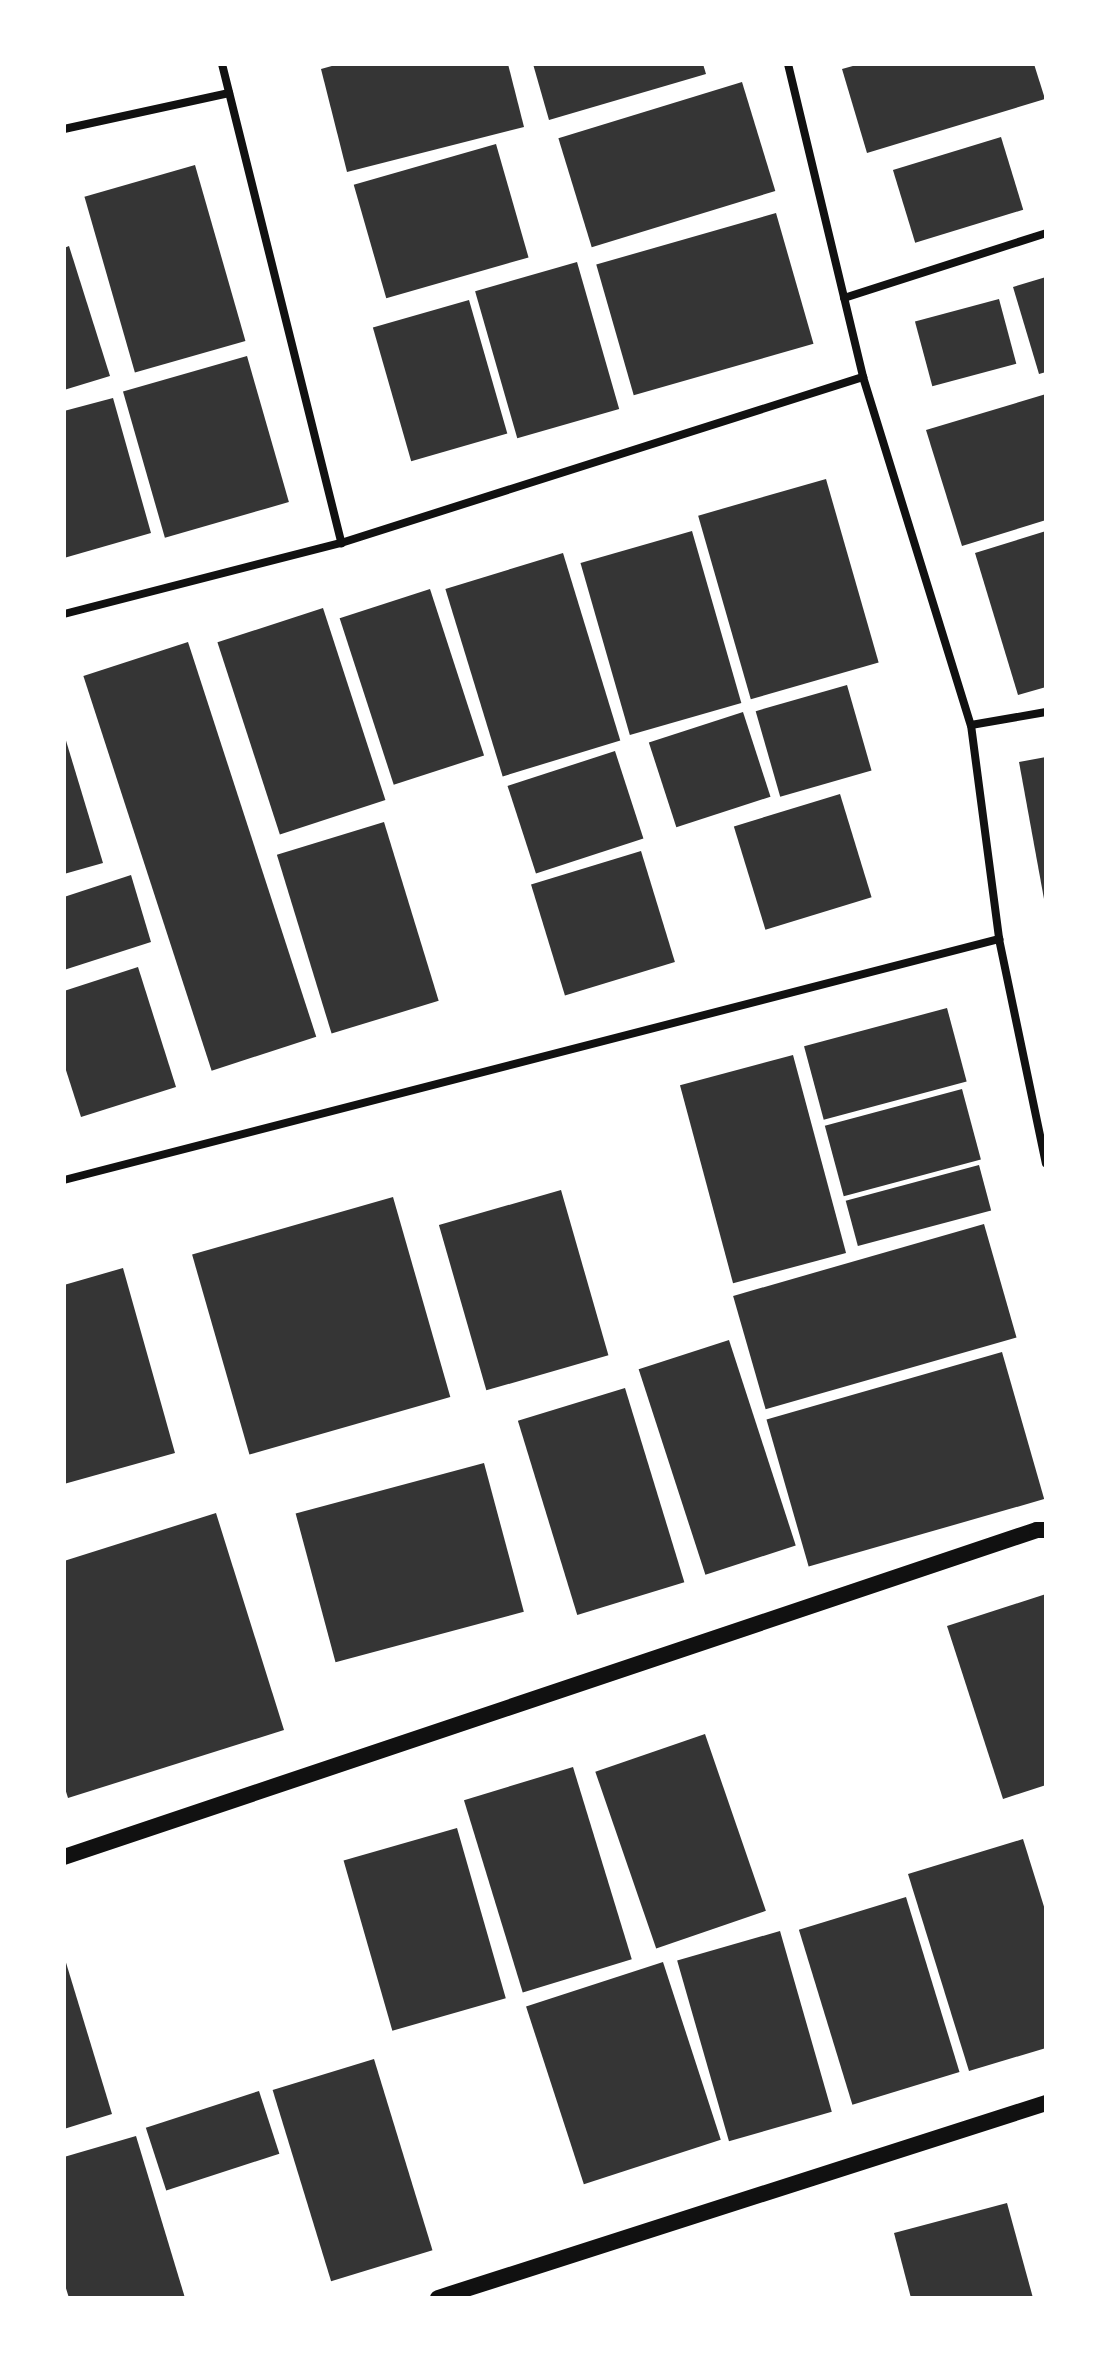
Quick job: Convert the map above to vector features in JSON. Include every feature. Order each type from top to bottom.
[{"type":"main road","points":[[64,1857],[1007,1540],[1046,1530]]},
{"type":"main road","points":[[438,2298],[1046,2103]]},
{"type":"street","points":[[222,64],[341,543]]},
{"type":"street","points":[[789,65],[863,377],[971,725],[999,939],[1046,1163]]},
{"type":"street","points":[[64,129],[229,93]]},
{"type":"street","points":[[844,298],[1046,233]]},
{"type":"street","points":[[64,614],[341,543],[863,377]]},
{"type":"street","points":[[971,725],[1046,712]]},
{"type":"street","points":[[64,1180],[999,939]]},
{"type":"building","points":[[339,64],[508,64],[524,127],[347,172],[321,69]]},
{"type":"building","points":[[533,64],[703,64],[706,74],[549,120]]},
{"type":"building","points":[[860,64],[1034,64],[1045,99],[867,153],[842,69]]},
{"type":"building","points":[[742,82],[775,191],[592,247],[558,138]]},
{"type":"building","points":[[1001,137],[1023,210],[915,243],[893,170]]},
{"type":"building","points":[[496,144],[529,257],[386,298],[354,185]]},
{"type":"building","points":[[195,165],[245,341],[135,373],[84,197]]},
{"type":"building","points":[[776,213],[813,344],[634,395],[596,265]]},
{"type":"building","points":[[69,246],[110,376],[64,390],[64,248]]},
{"type":"building","points":[[577,262],[619,409],[517,438],[475,291]]},
{"type":"building","points":[[1046,277],[1046,372],[1039,374],[1013,287]]},
{"type":"building","points":[[999,299],[1016,364],[932,386],[915,322]]},
{"type":"building","points":[[469,300],[507,434],[411,461],[373,328]]},
{"type":"building","points":[[247,356],[289,502],[165,538],[123,392]]},
{"type":"building","points":[[1046,394],[1046,520],[962,546],[926,430]]},
{"type":"building","points":[[113,398],[151,533],[64,558],[64,411]]},
{"type":"building","points":[[826,479],[879,663],[751,699],[698,516]]},
{"type":"building","points":[[692,531],[741,703],[630,735],[580,563]]},
{"type":"building","points":[[1046,531],[1046,687],[1018,695],[975,553]]},
{"type":"building","points":[[563,553],[620,740],[503,776],[445,589]]},
{"type":"building","points":[[430,589],[484,755],[394,785],[340,618]]},
{"type":"building","points":[[323,608],[385,800],[280,834],[217,642]]},
{"type":"building","points":[[188,642],[316,1037],[212,1071],[83,676]]},
{"type":"building","points":[[847,685],[872,771],[780,797],[756,711]]},
{"type":"building","points":[[743,712],[771,797],[676,827],[649,743]]},
{"type":"building","points":[[64,734],[103,863],[64,874]]},
{"type":"building","points":[[615,751],[643,838],[536,873],[508,786]]},
{"type":"building","points":[[1046,757],[1046,899],[1044,899],[1019,762]]},
{"type":"building","points":[[840,794],[872,897],[765,930],[734,826]]},
{"type":"building","points":[[384,822],[439,1001],[332,1034],[277,855]]},
{"type":"building","points":[[641,851],[675,962],[565,996],[531,885]]},
{"type":"building","points":[[131,875],[151,942],[64,970],[64,897]]},
{"type":"building","points":[[138,967],[176,1087],[81,1117],[64,1064],[64,991]]},
{"type":"building","points":[[947,1008],[967,1081],[824,1120],[804,1046]]},
{"type":"building","points":[[793,1055],[846,1253],[733,1283],[680,1085]]},
{"type":"building","points":[[962,1089],[981,1160],[844,1196],[825,1126]]},
{"type":"building","points":[[979,1165],[991,1210],[858,1246],[846,1201]]},
{"type":"building","points":[[561,1190],[608,1355],[486,1390],[439,1225]]},
{"type":"building","points":[[393,1197],[450,1397],[249,1455],[192,1255]]},
{"type":"building","points":[[984,1224],[1017,1337],[766,1409],[733,1296]]},
{"type":"building","points":[[123,1268],[175,1453],[64,1484],[64,1285]]},
{"type":"building","points":[[729,1340],[796,1545],[705,1575],[639,1369]]},
{"type":"building","points":[[1002,1352],[1044,1499],[809,1567],[766,1420]]},
{"type":"building","points":[[625,1388],[684,1582],[577,1615],[518,1421]]},
{"type":"building","points":[[484,1463],[524,1612],[336,1662],[296,1513]]},
{"type":"building","points":[[216,1513],[284,1730],[68,1798],[64,1785],[64,1561]]},
{"type":"building","points":[[1046,1594],[1046,1785],[1003,1799],[947,1626]]},
{"type":"building","points":[[705,1734],[766,1911],[656,1949],[595,1772]]},
{"type":"building","points":[[573,1767],[632,1959],[523,1993],[464,1800]]},
{"type":"building","points":[[457,1828],[506,1998],[392,2031],[344,1861]]},
{"type":"building","points":[[1023,1839],[1046,1913],[1046,2048],[969,2071],[908,1874]]},
{"type":"building","points":[[906,1897],[960,2072],[852,2105],[799,1930]]},
{"type":"building","points":[[780,1931],[832,2112],[729,2141],[677,1960]]},
{"type":"building","points":[[64,1956],[112,2114],[64,2129]]},
{"type":"building","points":[[663,1962],[721,2140],[584,2184],[526,2006]]},
{"type":"building","points":[[374,2059],[432,2250],[331,2281],[273,2090]]},
{"type":"building","points":[[259,2091],[279,2154],[166,2191],[146,2128]]},
{"type":"building","points":[[136,2136],[185,2298],[69,2298],[64,2282],[64,2157]]},
{"type":"building","points":[[1007,2203],[1033,2298],[911,2298],[894,2233]]}]
